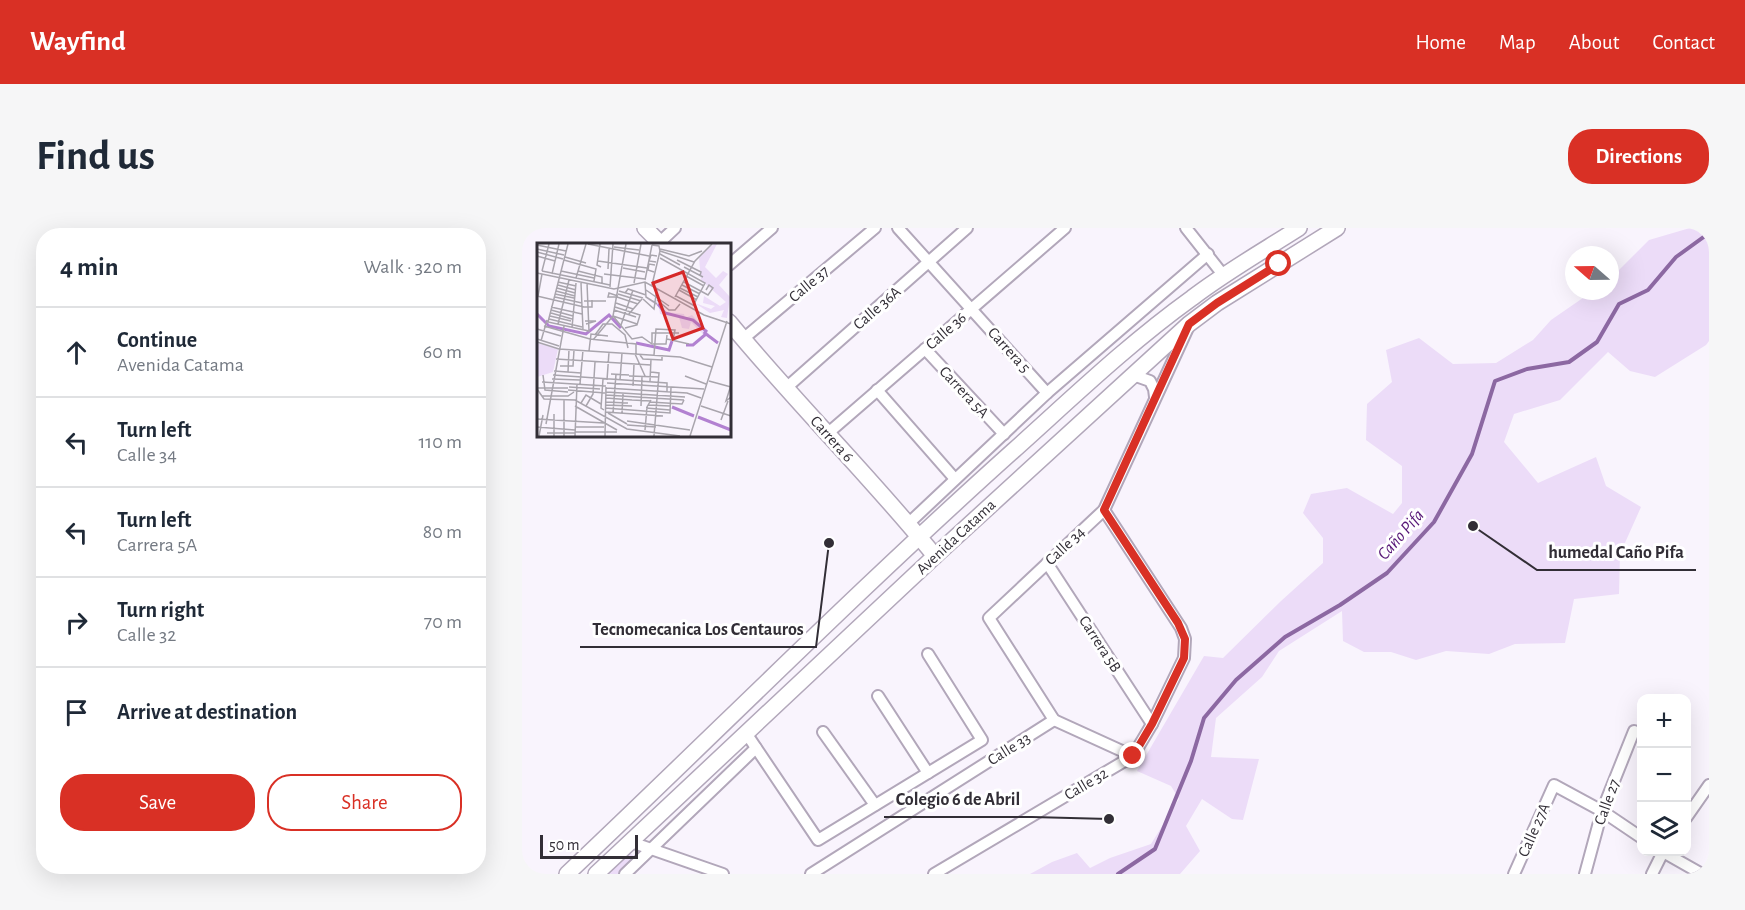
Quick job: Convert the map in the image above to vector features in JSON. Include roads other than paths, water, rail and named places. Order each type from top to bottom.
[{"type":"main road","points":[[645,228],[659,243]]},
{"type":"main road","name":"Avenida Catama","points":[[567,874],[919,537],[1149,331],[1192,297],[1299,228]]},
{"type":"main road","name":"Avenida Catama","points":[[596,874],[935,556],[1189,324],[1217,303],[1337,228]]},
{"type":"main road","name":"Carrera 6","points":[[730,323],[909,523],[935,556]]},
{"type":"street","points":[[661,243],[675,228]]},
{"type":"street","points":[[730,264],[772,228]]},
{"type":"street","name":"Calle 37","points":[[743,339],[875,228]]},
{"type":"street","name":"Carrera 5","points":[[898,228],[1047,393]]},
{"type":"street","name":"Calle 36A","points":[[786,388],[967,228]]},
{"type":"street","name":"Calle 36","points":[[827,434],[1065,228]]},
{"type":"street","points":[[1186,228],[1224,276]]},
{"type":"street","points":[[909,523],[1047,393],[1208,254]]},
{"type":"street","name":"Calle 34","points":[[1054,720],[989,618],[1104,510],[1189,324]]},
{"type":"street","name":"Carrera 5A","points":[[925,349],[1004,434]]},
{"type":"street","points":[[1133,375],[1150,381],[1155,398]]},
{"type":"street","points":[[877,390],[955,479]]},
{"type":"street","name":"Calle 32","points":[[934,874],[1133,756],[1152,724],[1184,658],[1184,634],[1104,510]]},
{"type":"street","name":"Carrera 5B","points":[[1047,563],[1152,724]]},
{"type":"street","points":[[746,733],[818,840],[982,740],[928,654]]},
{"type":"street","points":[[878,696],[928,773]]},
{"type":"street","points":[[1054,720],[1133,756]]},
{"type":"street","name":"Calle 33","points":[[812,874],[1054,720]]},
{"type":"street","name":"Calle 27","points":[[1585,874],[1602,811],[1634,731]]},
{"type":"street","points":[[823,732],[875,805]]},
{"type":"street","points":[[625,874],[756,748]]},
{"type":"street","name":"Calle 27A","points":[[1514,874],[1554,785],[1602,811]]},
{"type":"street","points":[[1691,811],[1709,785]]},
{"type":"street","points":[[1602,811],[1637,835]]},
{"type":"street","points":[[631,842],[717,873]]},
{"type":"street","points":[[1652,874],[1661,856]]},
{"type":"street","points":[[1670,856],[1702,874]]},
{"type":"waterway","name":"Caño Pifa","points":[[1118,874],[1155,849],[1191,761],[1204,718],[1236,680],[1285,637],[1340,605],[1387,573],[1434,522],[1472,454],[1495,381],[1527,369],[1569,362],[1597,342],[1619,304],[1648,290],[1676,257],[1709,233]]},
{"type":"place","name":"humedal Caño Pifa","points":[[1473,526]]},
{"type":"place","name":"Tecnomecanica Los Centauros","points":[[829,543]]},
{"type":"place","name":"Colegio 6 de Abril","points":[[1109,819]]}]
